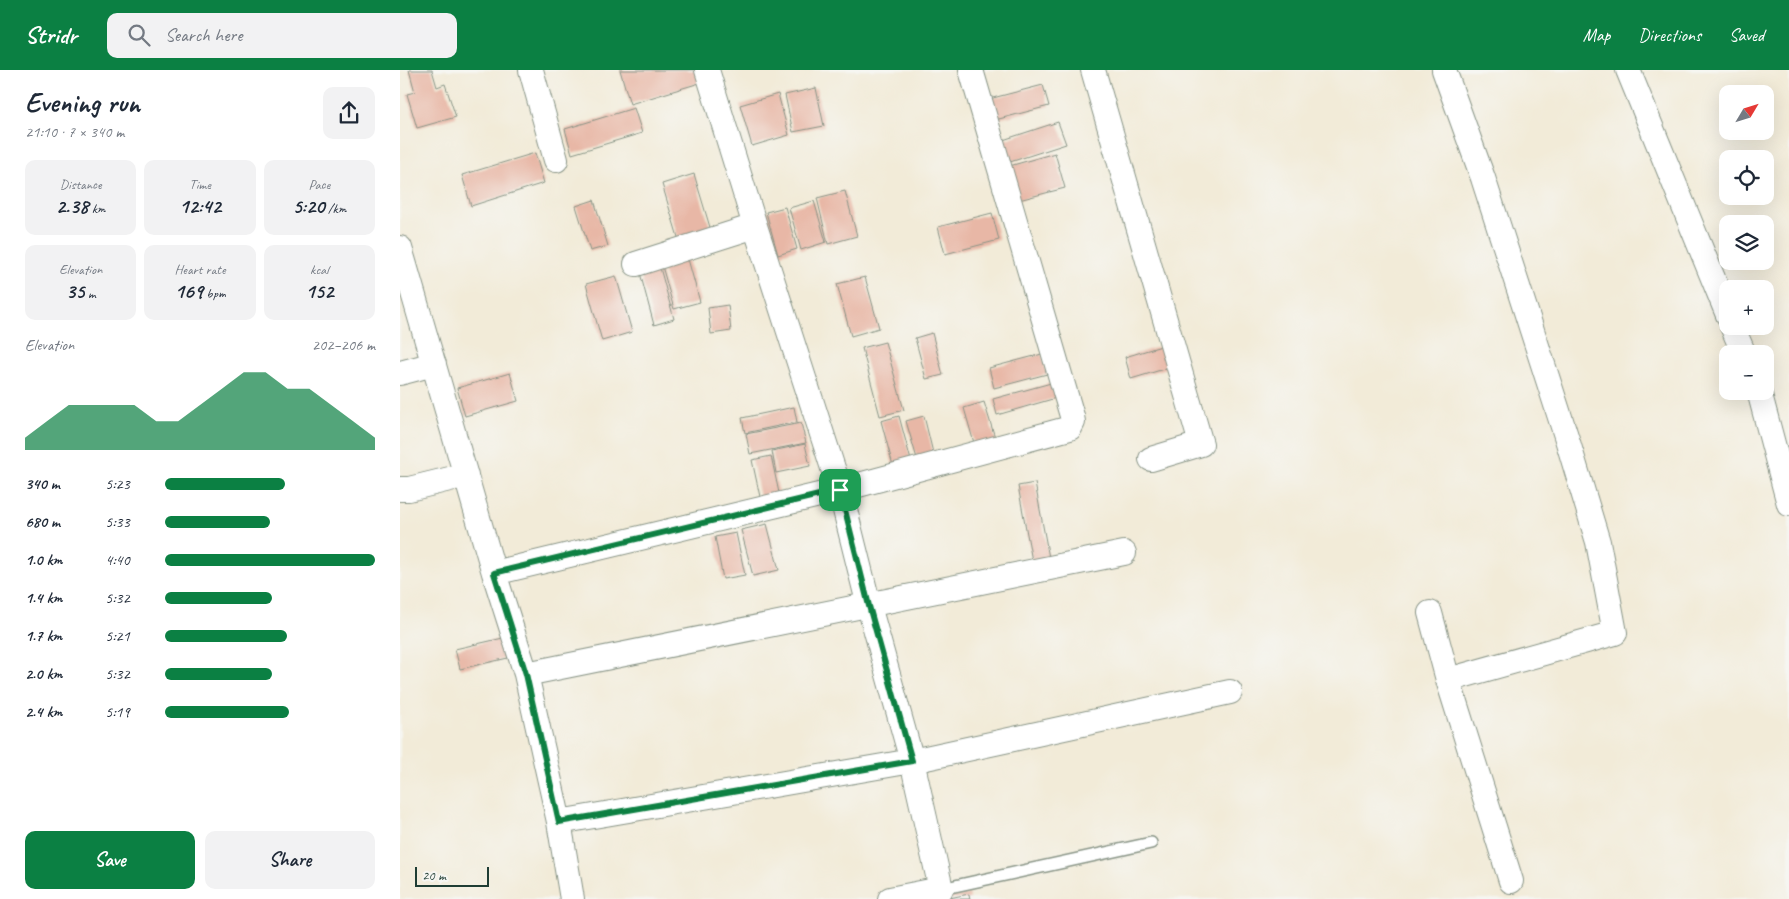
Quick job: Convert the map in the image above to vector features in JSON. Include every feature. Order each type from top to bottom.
[{"type":"street","points":[[532,70],[556,160]]},
{"type":"street","points":[[708,70],[755,226],[840,490],[869,606],[912,761],[941,889],[890,899]]},
{"type":"street","points":[[494,573],[840,490],[1070,428],[1072,422],[971,70]]},
{"type":"street","points":[[1093,70],[1201,444],[1151,459]]},
{"type":"street","points":[[1444,70],[1483,178],[1590,514],[1598,542],[1615,633],[1448,680]]},
{"type":"street","points":[[1628,70],[1719,293]]},
{"type":"street","points":[[636,264],[755,226]]},
{"type":"street","points":[[400,248],[494,573],[526,674],[559,822],[572,899]]},
{"type":"street","points":[[400,373],[434,364]]},
{"type":"street","points":[[1761,400],[1789,504]]},
{"type":"street","points":[[400,489],[409,489],[466,475]]},
{"type":"street","points":[[526,674],[1124,553]]},
{"type":"street","points":[[1430,613],[1448,680],[1511,881]]},
{"type":"street","points":[[559,822],[912,761],[1230,692]]},
{"type":"lane","points":[[941,889],[1150,843]]},
{"type":"building","points":[[409,70],[432,70],[437,87],[445,84],[456,117],[417,128],[407,94],[415,92]]},
{"type":"building","points":[[620,70],[699,70],[703,82],[630,104]]},
{"type":"building","points":[[1043,85],[1049,106],[995,120],[989,99]]},
{"type":"building","points":[[816,88],[824,126],[793,132],[785,95]]},
{"type":"building","points":[[778,94],[789,135],[752,146],[740,105]]},
{"type":"building","points":[[634,108],[642,133],[572,154],[565,129]]},
{"type":"building","points":[[1058,122],[1066,144],[1010,162],[1003,140]]},
{"type":"building","points":[[535,153],[544,183],[471,206],[462,175]]},
{"type":"building","points":[[1055,153],[1065,188],[1015,201],[1006,167]]},
{"type":"building","points":[[694,174],[712,234],[680,244],[662,184]]},
{"type":"building","points":[[845,191],[857,236],[828,244],[817,198]]},
{"type":"building","points":[[594,200],[608,246],[590,251],[576,206]]},
{"type":"building","points":[[814,201],[826,242],[801,250],[789,208]]},
{"type":"building","points":[[785,207],[797,249],[778,255],[766,212]]},
{"type":"building","points":[[992,213],[999,240],[945,254],[938,227]]},
{"type":"building","points":[[688,259],[700,302],[674,309],[662,266]]},
{"type":"building","points":[[659,264],[674,319],[654,325],[639,269]]},
{"type":"building","points":[[616,276],[632,332],[602,341],[586,284]]},
{"type":"building","points":[[865,277],[879,328],[851,336],[837,284]]},
{"type":"building","points":[[728,305],[731,331],[711,334],[708,308]]},
{"type":"building","points":[[932,333],[943,375],[926,379],[915,338]]},
{"type":"building","points":[[885,342],[904,410],[880,416],[862,348]]},
{"type":"building","points":[[1168,344],[1174,366],[1131,379],[1125,357]]},
{"type":"building","points":[[1042,354],[1047,374],[994,388],[989,368]]},
{"type":"building","points":[[510,373],[518,401],[465,416],[457,388]]},
{"type":"building","points":[[1051,383],[1056,398],[997,415],[993,399]]},
{"type":"building","points":[[984,402],[997,444],[976,450],[964,408]]},
{"type":"building","points":[[794,407],[797,422],[745,433],[742,418]]},
{"type":"building","points":[[899,416],[913,468],[895,473],[881,421]]},
{"type":"building","points":[[924,416],[934,457],[918,462],[906,421]]},
{"type":"building","points":[[801,423],[806,443],[750,454],[746,434]]},
{"type":"building","points":[[805,444],[810,466],[776,473],[772,451]]},
{"type":"building","points":[[771,456],[781,502],[762,506],[752,460]]},
{"type":"building","points":[[1035,483],[1049,558],[1032,561],[1018,486]]},
{"type":"building","points":[[767,524],[779,570],[753,576],[741,530]]},
{"type":"building","points":[[736,533],[745,575],[723,579],[715,537]]},
{"type":"building","points":[[503,638],[508,658],[460,669],[455,649]]},
{"type":"building","points":[[969,894],[970,899],[949,899],[949,898]]},
{"type":"route","points":[[840,490],[869,606],[912,761],[559,822],[526,674],[494,573],[840,490]]}]
